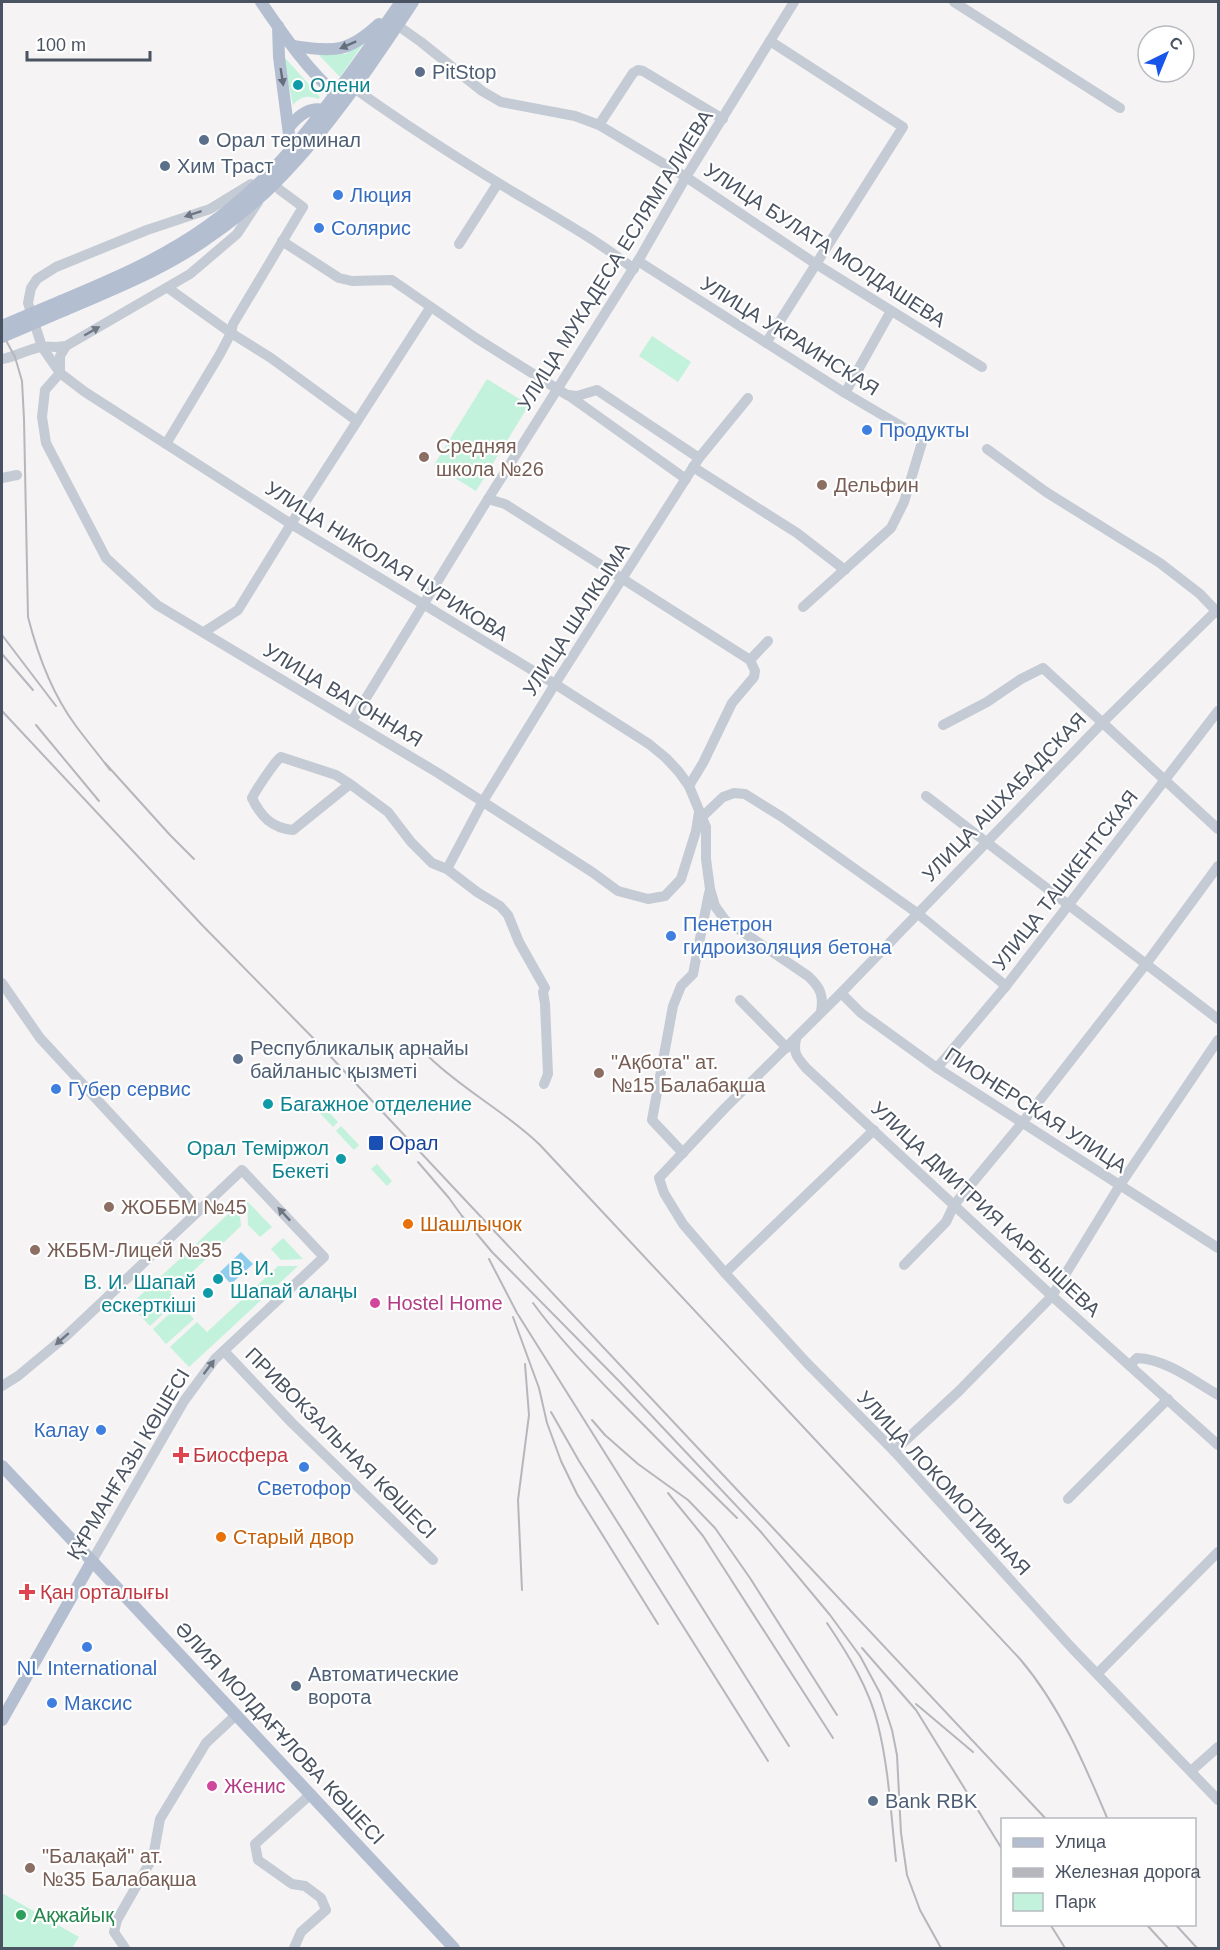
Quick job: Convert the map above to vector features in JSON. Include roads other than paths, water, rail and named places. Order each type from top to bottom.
[{"type":"main road","points":[[261,2],[292,46],[339,97]]},
{"type":"main road","points":[[339,97],[354,88],[413,2]]},
{"type":"main road","points":[[292,46],[335,50],[349,46],[368,35],[398,7]]},
{"type":"main road","points":[[2,326],[121,286],[170,261],[214,234],[274,184],[339,97],[398,7]]},
{"type":"main road","points":[[278,26],[279,57],[291,150]]},
{"type":"main road","points":[[289,127],[304,112],[312,109],[328,112]]},
{"type":"main road","points":[[2,337],[165,254],[207,227],[256,187],[328,112]]},
{"type":"main road","name":"ӘЛИЯ МОЛДАҒҰЛОВА КӨШЕСІ","points":[[2,1466],[454,1948]]},
{"type":"main road","name":"ҚҰРМАНҒАЗЫ КӨШЕСІ","points":[[2,1719],[92,1561]]},
{"type":"street","name":"УЛИЦА МУКАДЕСА ЕСЛЯМГАЛИЕВА","points":[[352,721],[488,499],[636,265],[687,177],[795,2]]},
{"type":"street","points":[[954,2],[1120,108]]},
{"type":"street","name":"УЛИЦА БУЛАТА МОЛДАШЕВА","points":[[397,25],[482,92],[501,102],[567,114],[599,125],[687,177],[816,264],[982,367]]},
{"type":"street","points":[[766,343],[903,127],[770,41]]},
{"type":"street","points":[[599,125],[633,73],[638,70],[723,119]]},
{"type":"street","name":"УЛИЦА УКРАИНСКАЯ","points":[[354,88],[498,183],[923,439],[904,502],[891,528],[845,570]]},
{"type":"street","name":"УЛИЦА НИКОЛАЯ ЧУРИКОВА","points":[[279,164],[247,187],[210,208],[147,230],[56,267],[36,279],[31,288],[28,303],[42,347],[60,373],[85,392],[291,524],[555,684],[649,744],[673,765],[689,786],[701,812],[706,827],[706,859],[710,888]]},
{"type":"street","points":[[459,243],[498,183]]},
{"type":"street","points":[[166,444],[231,333],[233,324],[303,207],[274,184]]},
{"type":"street","points":[[2,359],[15,357],[42,347],[66,346],[168,288],[190,274],[229,242],[237,234],[263,194]]},
{"type":"street","points":[[282,241],[339,278],[352,281],[392,280],[430,308],[567,395],[686,479]]},
{"type":"street","points":[[168,288],[231,333],[271,358],[357,421]]},
{"type":"street","points":[[204,632],[238,610],[430,308]]},
{"type":"street","points":[[845,393],[891,310]]},
{"type":"street","points":[[60,373],[60,356],[66,346]]},
{"type":"street","name":"УЛИЦА ВАГОННАЯ","points":[[60,373],[45,390],[42,417],[46,443],[106,558],[157,605],[438,773],[618,891],[648,899],[664,896],[681,879],[701,812]]},
{"type":"street","points":[[567,395],[578,396],[597,390],[845,570],[803,607]]},
{"type":"street","name":"УЛИЦА ШАЛКЫМА","points":[[447,869],[482,803],[696,462],[748,398]]},
{"type":"street","points":[[987,449],[1046,492],[1160,563],[1200,594],[1217,612]]},
{"type":"street","points":[[2,478],[17,475]]},
{"type":"street","points":[[488,499],[506,504],[750,660],[755,671],[754,677],[732,703],[703,763],[689,786]]},
{"type":"street","name":"УЛИЦА АШХАБАДСКАЯ","points":[[796,1039],[1102,722],[1217,612]]},
{"type":"street","points":[[750,660],[768,641]]},
{"type":"street","points":[[943,725],[987,702],[1021,679],[1043,668],[1218,829]]},
{"type":"street","name":"УЛИЦА ТАШКЕНТСКАЯ","points":[[937,1068],[1006,986],[1218,711]]},
{"type":"street","points":[[350,784],[293,830],[280,829],[269,824],[252,798],[275,761],[281,757],[336,775],[350,784],[388,812],[411,842],[432,863],[447,869],[500,906],[508,915],[519,942],[545,988],[543,992],[548,1074],[544,1084]]},
{"type":"street","points":[[701,812],[723,797],[734,793],[745,794],[782,817],[917,913],[1006,986]]},
{"type":"street","points":[[926,796],[1218,1019]]},
{"type":"street","points":[[904,1264],[946,1222],[954,1204],[1022,1123],[1146,964],[1218,866]]},
{"type":"street","points":[[710,888],[715,906],[724,920],[818,985],[822,993],[821,1012]]},
{"type":"street","points":[[710,888],[693,974],[681,986],[673,1006],[652,1120],[683,1153],[725,1108],[796,1039]]},
{"type":"street","points":[[2,984],[40,1038],[200,1210],[65,1337],[18,1376],[2,1386]]},
{"type":"street","name":"ПИОНЕРСКАЯ УЛИЦА","points":[[841,993],[861,1013],[937,1068],[1218,1248]]},
{"type":"street","points":[[740,1000],[787,1048]]},
{"type":"street","name":"УЛИЦА ДМИТРИЯ КАРБЫШЕВА","points":[[796,1039],[794,1049],[806,1068],[1052,1296],[1218,1445]]},
{"type":"street","points":[[894,1452],[959,1391],[1052,1296],[1120,1185],[1218,1040]]},
{"type":"street","points":[[725,1273],[874,1130]]},
{"type":"street","name":"УЛИЦА ЛОКОМОТИВНАЯ","points":[[683,1153],[659,1178],[664,1193],[683,1224],[806,1362],[894,1452],[1064,1639],[1218,1800]]},
{"type":"street","name":"ҚҰРМАНҒАЗЫ КӨШЕСІ","points":[[92,1561],[184,1401],[215,1359],[324,1257],[242,1170],[200,1210]]},
{"type":"street","name":"ПРИВОКЗАЛЬНАЯ КӨШЕСІ","points":[[224,1351],[292,1423],[433,1560]]},
{"type":"street","points":[[1130,1365],[1137,1358],[1150,1358],[1218,1395]]},
{"type":"street","points":[[1068,1499],[1168,1399]]},
{"type":"street","points":[[1098,1673],[1218,1552]]},
{"type":"street","points":[[125,1948],[114,1932],[117,1920],[153,1857],[160,1819],[206,1743],[236,1715]]},
{"type":"street","points":[[1191,1771],[1218,1747]]},
{"type":"street","points":[[294,1948],[301,1932],[326,1910],[321,1898],[305,1887],[292,1884],[258,1860],[255,1844],[311,1794]]},
{"type":"water","points":[[241,1252],[253,1264],[231,1284],[220,1272]]},
{"type":"railway","points":[[2,333],[15,357],[22,381],[28,617],[36,646],[53,688],[67,714],[110,770]]},
{"type":"railway","points":[[2,635],[56,706]]},
{"type":"railway","points":[[2,654],[33,690]]},
{"type":"railway","points":[[2,711],[203,926],[315,1040],[1045,1818]]},
{"type":"railway","points":[[36,725],[99,801]]},
{"type":"railway","points":[[105,763],[194,859]]},
{"type":"railway","points":[[429,1057],[540,1145],[1020,1659],[1059,1716],[1080,1756],[1107,1818]]},
{"type":"railway","points":[[418,1162],[467,1223]]},
{"type":"railway","points":[[462,1216],[492,1252],[619,1381],[761,1532],[830,1615],[860,1656],[880,1693],[892,1730],[897,1755],[901,1833],[907,1875],[920,1910],[941,1948]]},
{"type":"railway","points":[[489,1259],[517,1313],[789,1746]]},
{"type":"railway","points":[[533,1303],[593,1373],[737,1518]]},
{"type":"railway","points":[[513,1317],[539,1388],[547,1423],[561,1461],[577,1494],[658,1624]]},
{"type":"railway","points":[[522,1590],[518,1500],[529,1415],[525,1364]]},
{"type":"railway","points":[[551,1412],[579,1461],[768,1761]]},
{"type":"railway","points":[[592,1420],[605,1435],[638,1464],[688,1500],[715,1528],[750,1578],[837,1715]]},
{"type":"railway","points":[[668,1493],[703,1536],[833,1738]]},
{"type":"railway","points":[[827,1623],[857,1672],[874,1711],[885,1758],[896,1861]]},
{"type":"railway","points":[[862,1648],[916,1710],[1001,1847]]},
{"type":"railway","points":[[916,1704],[973,1752]]},
{"type":"railway","points":[[1051,1926],[1065,1948]]},
{"type":"railway","points":[[1148,1926],[1168,1948]]},
{"type":"railway","points":[[1177,1926],[1197,1948]]},
{"type":"place","name":"PitStop","points":[[420,72]]},
{"type":"place","name":"Олени","points":[[298,85]]},
{"type":"place","name":"Орал терминал","points":[[204,140]]},
{"type":"place","name":"Хим Траст","points":[[165,166]]},
{"type":"place","name":"Люция","points":[[338,195]]},
{"type":"place","name":"Солярис","points":[[319,228]]},
{"type":"place","name":"Продукты","points":[[867,430]]},
{"type":"place","name":"Средняя школа №26","points":[[424,457]]},
{"type":"place","name":"Дельфин","points":[[822,485]]},
{"type":"place","name":"Пенетрон гидроизоляция бетона","points":[[671,936]]},
{"type":"place","name":"Республикалық арнайы байланыс қызметі","points":[[238,1059]]},
{"type":"place","name":"\"Ақбота\" ат. №15 Балабақша","points":[[599,1073]]},
{"type":"place","name":"Губер сервис","points":[[56,1089]]},
{"type":"place","name":"Багажное отделение","points":[[268,1104]]},
{"type":"place","name":"Орал","points":[[376,1143]]},
{"type":"place","name":"Орал Теміржол Бекеті","points":[[341,1159]]},
{"type":"place","name":"ЖОББМ №45","points":[[109,1207]]},
{"type":"place","name":"Шашлычок","points":[[408,1224]]},
{"type":"place","name":"ЖББМ-Лицей №35","points":[[35,1250]]},
{"type":"place","name":"В. И. Шапай алаңы","points":[[218,1279]]},
{"type":"place","name":"В. И. Шапай ескерткіші","points":[[208,1293]]},
{"type":"place","name":"Hostel Home","points":[[375,1303]]},
{"type":"place","name":"Калау","points":[[101,1430]]},
{"type":"place","name":"Биосфера","points":[[181,1455]]},
{"type":"place","name":"Светофор","points":[[304,1467]]},
{"type":"place","name":"Старый двор","points":[[221,1537]]},
{"type":"place","name":"Қан орталығы","points":[[27,1592]]},
{"type":"place","name":"NL International","points":[[87,1647]]},
{"type":"place","name":"Автоматические ворота","points":[[296,1686]]},
{"type":"place","name":"Максис","points":[[52,1703]]},
{"type":"place","name":"Женис","points":[[212,1786]]},
{"type":"place","name":"Bank RBK","points":[[873,1801]]},
{"type":"place","name":"\"Балақай\" ат. №35 Балабақша","points":[[30,1868]]},
{"type":"place","name":"Ақжайық","points":[[21,1915]]}]
